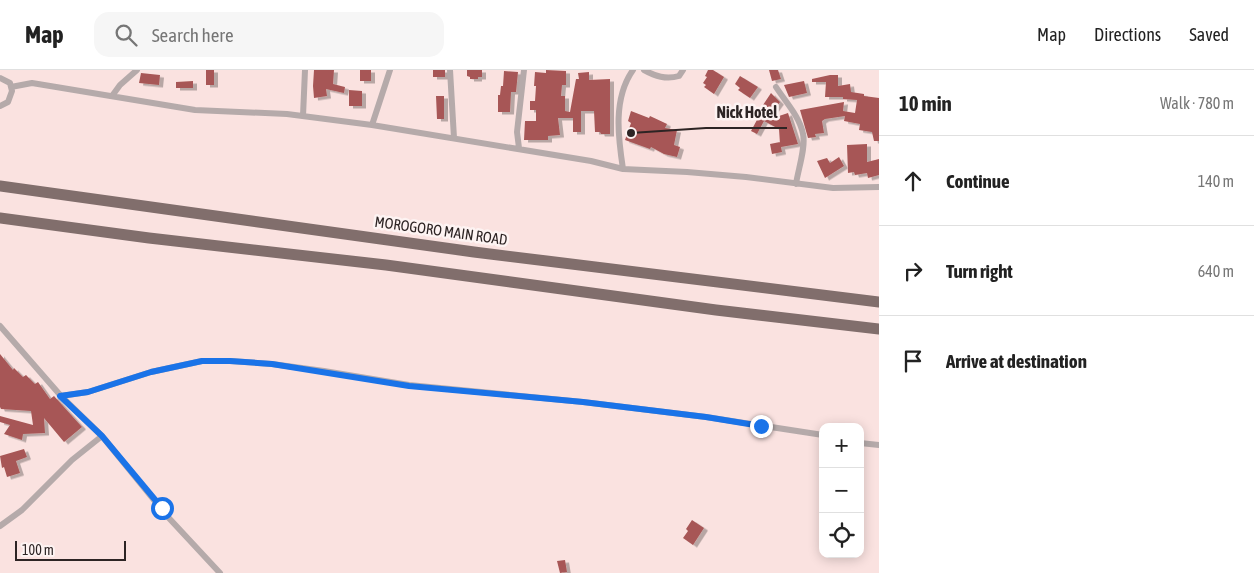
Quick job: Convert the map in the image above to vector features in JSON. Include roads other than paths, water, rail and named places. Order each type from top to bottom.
[{"type":"highway","name":"MOROGORO MAIN ROAD","points":[[0,186],[474,252],[879,302]]},
{"type":"highway","points":[[0,218],[150,238],[386,265],[716,310],[879,329]]},
{"type":"street","points":[[112,96],[120,85],[137,70]]},
{"type":"street","points":[[303,116],[305,70]]},
{"type":"street","points":[[372,125],[390,70]]},
{"type":"street","points":[[450,70],[454,138]]},
{"type":"street","points":[[518,148],[517,132],[524,70]]},
{"type":"street","points":[[623,169],[619,140],[620,106],[624,83],[632,70]]},
{"type":"street","points":[[644,70],[663,78],[679,76],[683,70]]},
{"type":"street","points":[[0,78],[7,80],[11,87],[11,98],[0,106]]},
{"type":"street","points":[[11,87],[32,83],[195,110],[303,116],[372,125],[590,160],[623,169],[746,177],[833,188],[879,187]]},
{"type":"street","points":[[776,87],[804,134],[804,145],[796,184]]},
{"type":"street","points":[[0,326],[60,396],[102,436],[167,516],[220,573]]},
{"type":"street","points":[[60,396],[88,392],[151,372],[202,361],[230,361],[315,370],[409,386],[548,398],[704,417],[819,434]]},
{"type":"street","points":[[0,526],[22,510],[72,460],[102,436]]},
{"type":"street","points":[[864,443],[879,445]]},
{"type":"place","name":"Nick Hotel","points":[[631,133]]}]
